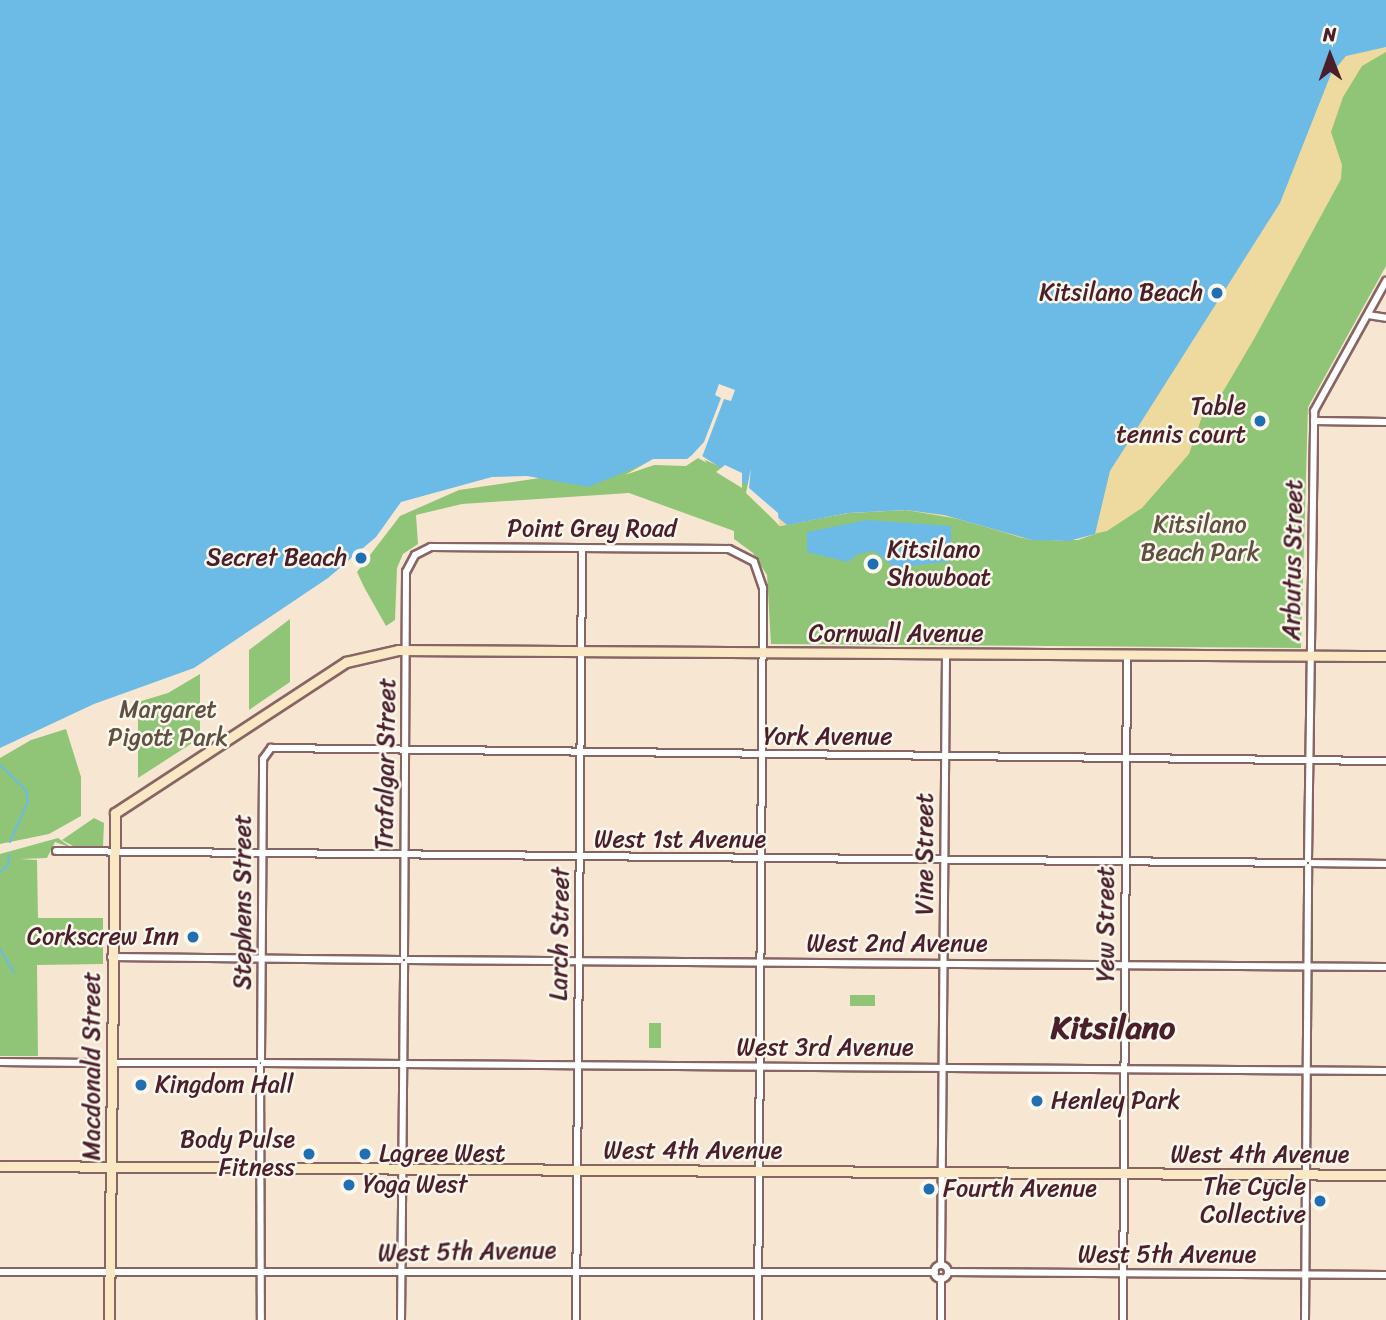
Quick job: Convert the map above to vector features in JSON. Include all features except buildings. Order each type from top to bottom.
[{"type":"main road","name":"Cornwall Avenue","points":[[406,650],[1386,656]]},
{"type":"main road","name":"Macdonald Street","points":[[109,1320],[111,957],[115,813],[346,662],[374,652],[406,650]]},
{"type":"main road","name":"West 4th Avenue","points":[[0,1166],[1386,1175]]},
{"type":"street","name":"Arbutus Street","points":[[1305,1320],[1309,760],[1315,408],[1386,281]]},
{"type":"street","points":[[1368,315],[1386,318]]},
{"type":"street","points":[[1314,421],[1386,422]]},
{"type":"street","name":"Point Grey Road","points":[[406,572],[415,555],[432,547],[729,549],[750,558],[763,582],[763,652]]},
{"type":"street","name":"Larch Street","points":[[576,1320],[582,548]]},
{"type":"street","name":"Trafalgar Street","points":[[401,1320],[406,572]]},
{"type":"street","points":[[758,1320],[763,652]]},
{"type":"street","name":"Vine Street","points":[[942,1265],[946,653]]},
{"type":"street","name":"Yew Street","points":[[1123,1320],[1127,654]]},
{"type":"street","name":"York Avenue","points":[[271,748],[580,754],[1386,761]]},
{"type":"street","name":"Stephens Street","points":[[261,1320],[263,758],[271,748]]},
{"type":"street","name":"West 1st Avenue","points":[[56,851],[944,862],[1386,864]]},
{"type":"street","name":"West 2nd Avenue","points":[[111,957],[1386,967]]},
{"type":"street","points":[[0,1062],[91,1063]]},
{"type":"street","name":"West 3rd Avenue","points":[[111,1063],[1386,1071]]},
{"type":"street","points":[[941,1278],[948,1272],[942,1265],[935,1272],[941,1278],[941,1320]]},
{"type":"street","name":"West 5th Avenue","points":[[0,1272],[935,1272]]},
{"type":"street","name":"West 5th Avenue","points":[[948,1272],[1386,1275]]},
{"type":"green space","name":"Kitsilano Beach Park","points":[[1386,42],[1386,266],[1308,407],[1301,648],[771,644],[767,575],[753,553],[734,539],[734,531],[629,493],[462,504],[416,515],[418,544],[403,554],[397,568],[395,620],[386,626],[364,587],[357,572],[400,516],[459,490],[694,455],[748,479],[780,526],[848,513],[906,510],[944,515],[1032,540],[1078,540],[1095,534],[1325,86]]},
{"type":"green space","points":[[290,619],[290,682],[249,710],[249,650]]},
{"type":"green space","name":"Margaret Pigott Park","points":[[200,674],[200,738],[138,778],[138,702],[168,693]]},
{"type":"green space","points":[[66,729],[81,777],[81,816],[49,834],[0,844],[0,758],[31,740]]},
{"type":"green space","points":[[94,818],[104,823],[103,846],[73,846],[62,840]]},
{"type":"green space","points":[[58,838],[72,848],[55,842],[47,858],[20,859],[37,860],[38,918],[103,918],[103,964],[37,965],[38,1056],[0,1056],[0,854]]},
{"type":"green space","points":[[850,995],[875,995],[875,1006],[850,1006]]},
{"type":"green space","points":[[649,1023],[661,1023],[661,1048],[649,1048]]},
{"type":"sand","points":[[1386,0],[1386,52],[1362,66],[1343,97],[1331,132],[1342,165],[1341,179],[1221,395],[1205,408],[1189,454],[1142,508],[1107,531],[1061,541],[1022,538],[964,520],[906,510],[848,513],[779,526],[749,484],[1248,170]]},
{"type":"water","points":[[0,0],[1386,0],[1386,47],[1346,56],[1331,74],[1280,203],[1110,471],[1095,534],[1069,541],[1032,540],[944,515],[906,510],[848,513],[787,525],[757,500],[746,484],[699,454],[692,459],[642,465],[588,487],[527,476],[492,477],[401,502],[376,537],[328,578],[194,668],[94,704],[0,748]]},
{"type":"water","points":[[867,520],[951,526],[951,561],[895,568],[874,551],[858,554],[848,562],[807,552],[807,532]]},
{"type":"pier","points":[[719,384],[735,390],[731,401],[724,399],[702,457],[707,463],[698,458],[686,466],[654,465],[625,475],[653,459],[687,459],[692,455],[704,442],[721,398],[715,395]]},
{"type":"pier","points":[[725,465],[742,473],[742,488],[716,472]]},
{"type":"pier","points":[[751,468],[749,488],[778,513],[779,525],[746,493]]},
{"type":"waterway","points":[[0,765],[26,790],[28,801],[10,842]]},
{"type":"waterway","points":[[0,872],[8,866],[9,855]]},
{"type":"waterway","points":[[0,949],[14,972]]},
{"type":"place","name":"Kitsilano Beach","points":[[1217,293]]},
{"type":"place","name":"Table tennis court","points":[[1260,421]]},
{"type":"place","name":"Secret Beach","points":[[361,558]]},
{"type":"place","name":"Kitsilano Showboat","points":[[873,564]]},
{"type":"place","name":"Corkscrew Inn","points":[[193,937]]},
{"type":"place","name":"Kingdom Hall","points":[[141,1085]]},
{"type":"place","name":"Henley Park","points":[[1037,1101]]},
{"type":"place","name":"Body Pulse Fitness","points":[[309,1154]]},
{"type":"place","name":"Lagree West","points":[[365,1154]]},
{"type":"place","name":"Yoga West","points":[[349,1185]]},
{"type":"place","name":"Fourth Avenue","points":[[929,1189]]},
{"type":"place","name":"The Cycle Collective","points":[[1320,1201]]},
{"type":"district","name":"Kitsilano","points":[[1113,1028]]}]
